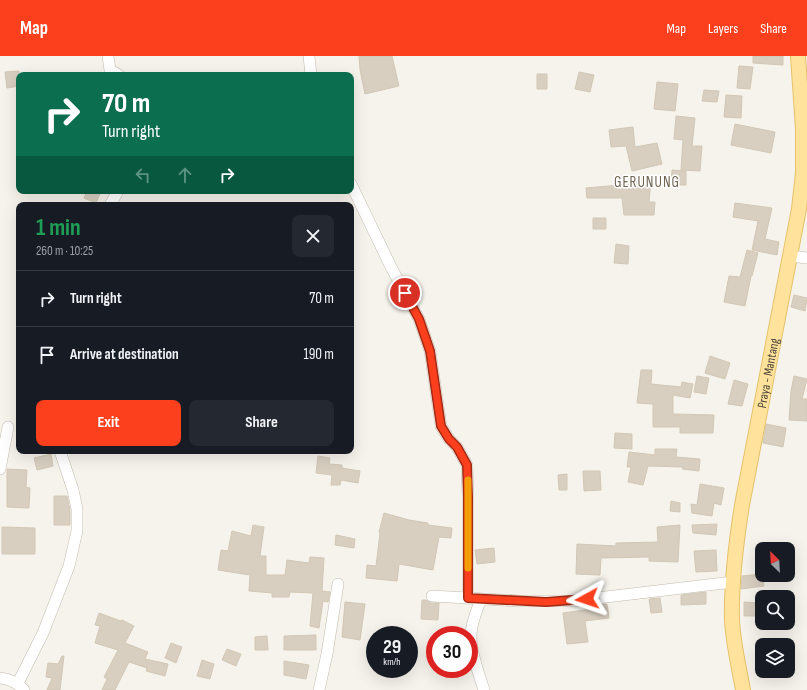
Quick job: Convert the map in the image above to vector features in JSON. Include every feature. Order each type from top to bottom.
[{"type":"main road","name":"Praya - Mantang","points":[[743,690],[732,622],[736,540],[799,209],[803,173],[803,129],[798,56]]},
{"type":"street","points":[[108,56],[110,70],[114,72]]},
{"type":"street","points":[[309,56],[311,72]]},
{"type":"street","points":[[354,190],[380,246],[424,331],[430,351],[441,426],[449,439],[457,447],[467,465],[468,598]]},
{"type":"street","points":[[790,256],[807,258]]},
{"type":"street","points":[[0,468],[8,427]]},
{"type":"street","points":[[0,678],[10,680],[21,687],[69,566],[78,531],[78,510],[61,454]]},
{"type":"street","points":[[432,596],[519,601],[572,601],[733,582]]},
{"type":"street","points":[[319,690],[327,654],[338,584]]},
{"type":"street","points":[[481,599],[471,634],[471,642],[484,690]]},
{"type":"building","points":[[359,56],[392,56],[399,86],[365,94]]},
{"type":"building","points":[[753,56],[783,56],[783,65],[753,63]]},
{"type":"building","points":[[739,66],[753,67],[750,89],[737,88]]},
{"type":"building","points":[[19,71],[16,72],[16,86],[7,88],[5,72]]},
{"type":"building","points":[[579,72],[594,75],[590,92],[575,89]]},
{"type":"building","points":[[537,74],[547,74],[547,89],[537,89]]},
{"type":"building","points":[[657,82],[678,84],[675,111],[654,109]]},
{"type":"building","points":[[704,90],[719,91],[717,102],[702,101]]},
{"type":"building","points":[[726,95],[742,96],[741,118],[724,117]]},
{"type":"building","points":[[676,116],[695,118],[692,146],[702,146],[700,171],[681,170],[683,140],[674,139]]},
{"type":"building","points":[[735,124],[775,132],[771,153],[731,145]]},
{"type":"building","points":[[633,127],[635,147],[657,143],[662,164],[632,171],[626,146],[611,147],[609,130]]},
{"type":"building","points":[[672,170],[686,171],[686,185],[671,185]]},
{"type":"building","points":[[632,178],[651,180],[649,202],[655,202],[654,215],[624,215],[622,198],[587,198],[586,188],[631,184]]},
{"type":"building","points":[[86,194],[100,194],[96,202],[84,198]]},
{"type":"building","points":[[735,203],[772,208],[765,239],[779,242],[777,255],[752,250],[758,221],[733,217]]},
{"type":"building","points":[[593,218],[606,218],[606,229],[593,229]]},
{"type":"building","points":[[616,244],[629,246],[628,264],[614,263]]},
{"type":"building","points":[[747,250],[758,253],[751,276],[745,306],[724,302],[729,276],[740,277]]},
{"type":"building","points":[[794,295],[807,298],[805,311],[791,307]]},
{"type":"building","points":[[710,356],[730,363],[725,379],[705,373]]},
{"type":"building","points":[[641,370],[652,370],[651,384],[681,387],[682,382],[693,384],[690,398],[673,395],[673,414],[714,415],[713,433],[680,433],[680,427],[653,427],[653,404],[637,403]]},
{"type":"building","points":[[697,376],[709,378],[706,394],[694,392]]},
{"type":"building","points":[[794,376],[807,379],[802,399],[807,399],[807,421],[789,420],[791,391]]},
{"type":"building","points":[[734,380],[748,384],[742,406],[728,404]]},
{"type":"building","points":[[766,424],[786,428],[783,447],[763,443]]},
{"type":"building","points":[[615,433],[632,434],[632,449],[614,448]]},
{"type":"building","points":[[655,449],[677,449],[676,457],[700,459],[699,471],[682,469],[683,467],[648,466],[643,485],[628,482],[631,467],[627,467],[629,452],[655,455]]},
{"type":"building","points":[[51,454],[53,466],[37,470],[34,458]]},
{"type":"building","points":[[318,456],[330,458],[329,464],[342,465],[342,468],[360,471],[358,483],[341,480],[340,485],[331,485],[332,475],[316,473]]},
{"type":"building","points":[[7,469],[27,470],[26,487],[30,488],[29,508],[7,507]]},
{"type":"building","points":[[583,471],[600,471],[601,490],[584,491]]},
{"type":"building","points":[[567,474],[567,490],[559,490],[558,475]]},
{"type":"building","points":[[700,484],[724,488],[721,505],[714,503],[712,516],[692,513],[691,504],[697,505]]},
{"type":"building","points":[[54,496],[67,496],[70,510],[70,525],[54,525]]},
{"type":"building","points":[[671,501],[680,503],[680,512],[670,511]]},
{"type":"building","points":[[384,513],[409,520],[428,523],[428,525],[452,528],[451,538],[439,537],[433,570],[399,564],[397,581],[366,578],[367,565],[376,566],[379,532]]},
{"type":"building","points":[[717,524],[716,535],[693,533],[692,525]]},
{"type":"building","points":[[253,525],[264,527],[260,556],[266,556],[266,575],[285,575],[287,560],[309,563],[310,557],[324,558],[322,591],[330,592],[328,602],[323,601],[319,628],[310,626],[313,593],[290,592],[289,597],[272,597],[272,593],[249,591],[250,575],[218,570],[221,550],[228,551],[232,531],[251,536]]},
{"type":"building","points":[[680,525],[678,562],[649,561],[649,557],[601,558],[600,575],[576,574],[577,544],[616,546],[616,543],[658,542],[657,527]]},
{"type":"building","points":[[2,527],[35,528],[35,554],[2,554]]},
{"type":"building","points":[[336,535],[355,539],[354,548],[335,545]]},
{"type":"building","points":[[494,548],[495,562],[477,564],[475,550]]},
{"type":"building","points":[[716,550],[717,571],[696,572],[694,551]]},
{"type":"building","points":[[755,575],[755,582],[763,582],[764,586],[741,589],[742,576]]},
{"type":"building","points":[[706,592],[706,604],[681,605],[681,595]]},
{"type":"building","points":[[660,598],[662,612],[651,613],[649,599]]},
{"type":"building","points":[[422,600],[426,600],[431,603],[439,603],[438,620],[421,619]]},
{"type":"building","points":[[345,602],[365,604],[360,640],[342,637]]},
{"type":"building","points":[[744,602],[755,603],[755,616],[744,616]]},
{"type":"building","points":[[607,604],[609,618],[585,621],[588,642],[567,644],[563,613],[593,609],[592,606]]},
{"type":"building","points":[[99,613],[121,621],[122,620],[134,626],[125,643],[148,652],[145,659],[168,664],[165,676],[146,671],[147,668],[129,662],[115,690],[102,690],[107,679],[104,677],[118,650],[95,643],[100,626],[95,625]]},
{"type":"building","points":[[316,635],[316,650],[284,650],[284,636]]},
{"type":"building","points":[[267,636],[268,650],[255,650],[255,637]]},
{"type":"building","points":[[171,643],[182,647],[176,663],[165,658]]},
{"type":"building","points":[[227,649],[241,654],[236,666],[222,660]]},
{"type":"building","points":[[62,656],[64,656],[60,690],[47,690],[52,678],[46,677],[48,663],[58,664]]},
{"type":"building","points":[[202,660],[214,664],[210,679],[197,676]]},
{"type":"building","points":[[284,661],[309,665],[306,679],[284,675]]},
{"type":"slow traffic","points":[[468,480],[468,568]]},
{"type":"district","name":"GERUNUNG","points":[[647,182]]},
{"type":"route","points":[[405,293],[419,319],[430,351],[441,426],[449,439],[457,447],[467,465],[468,598],[546,602],[587,599]]}]
